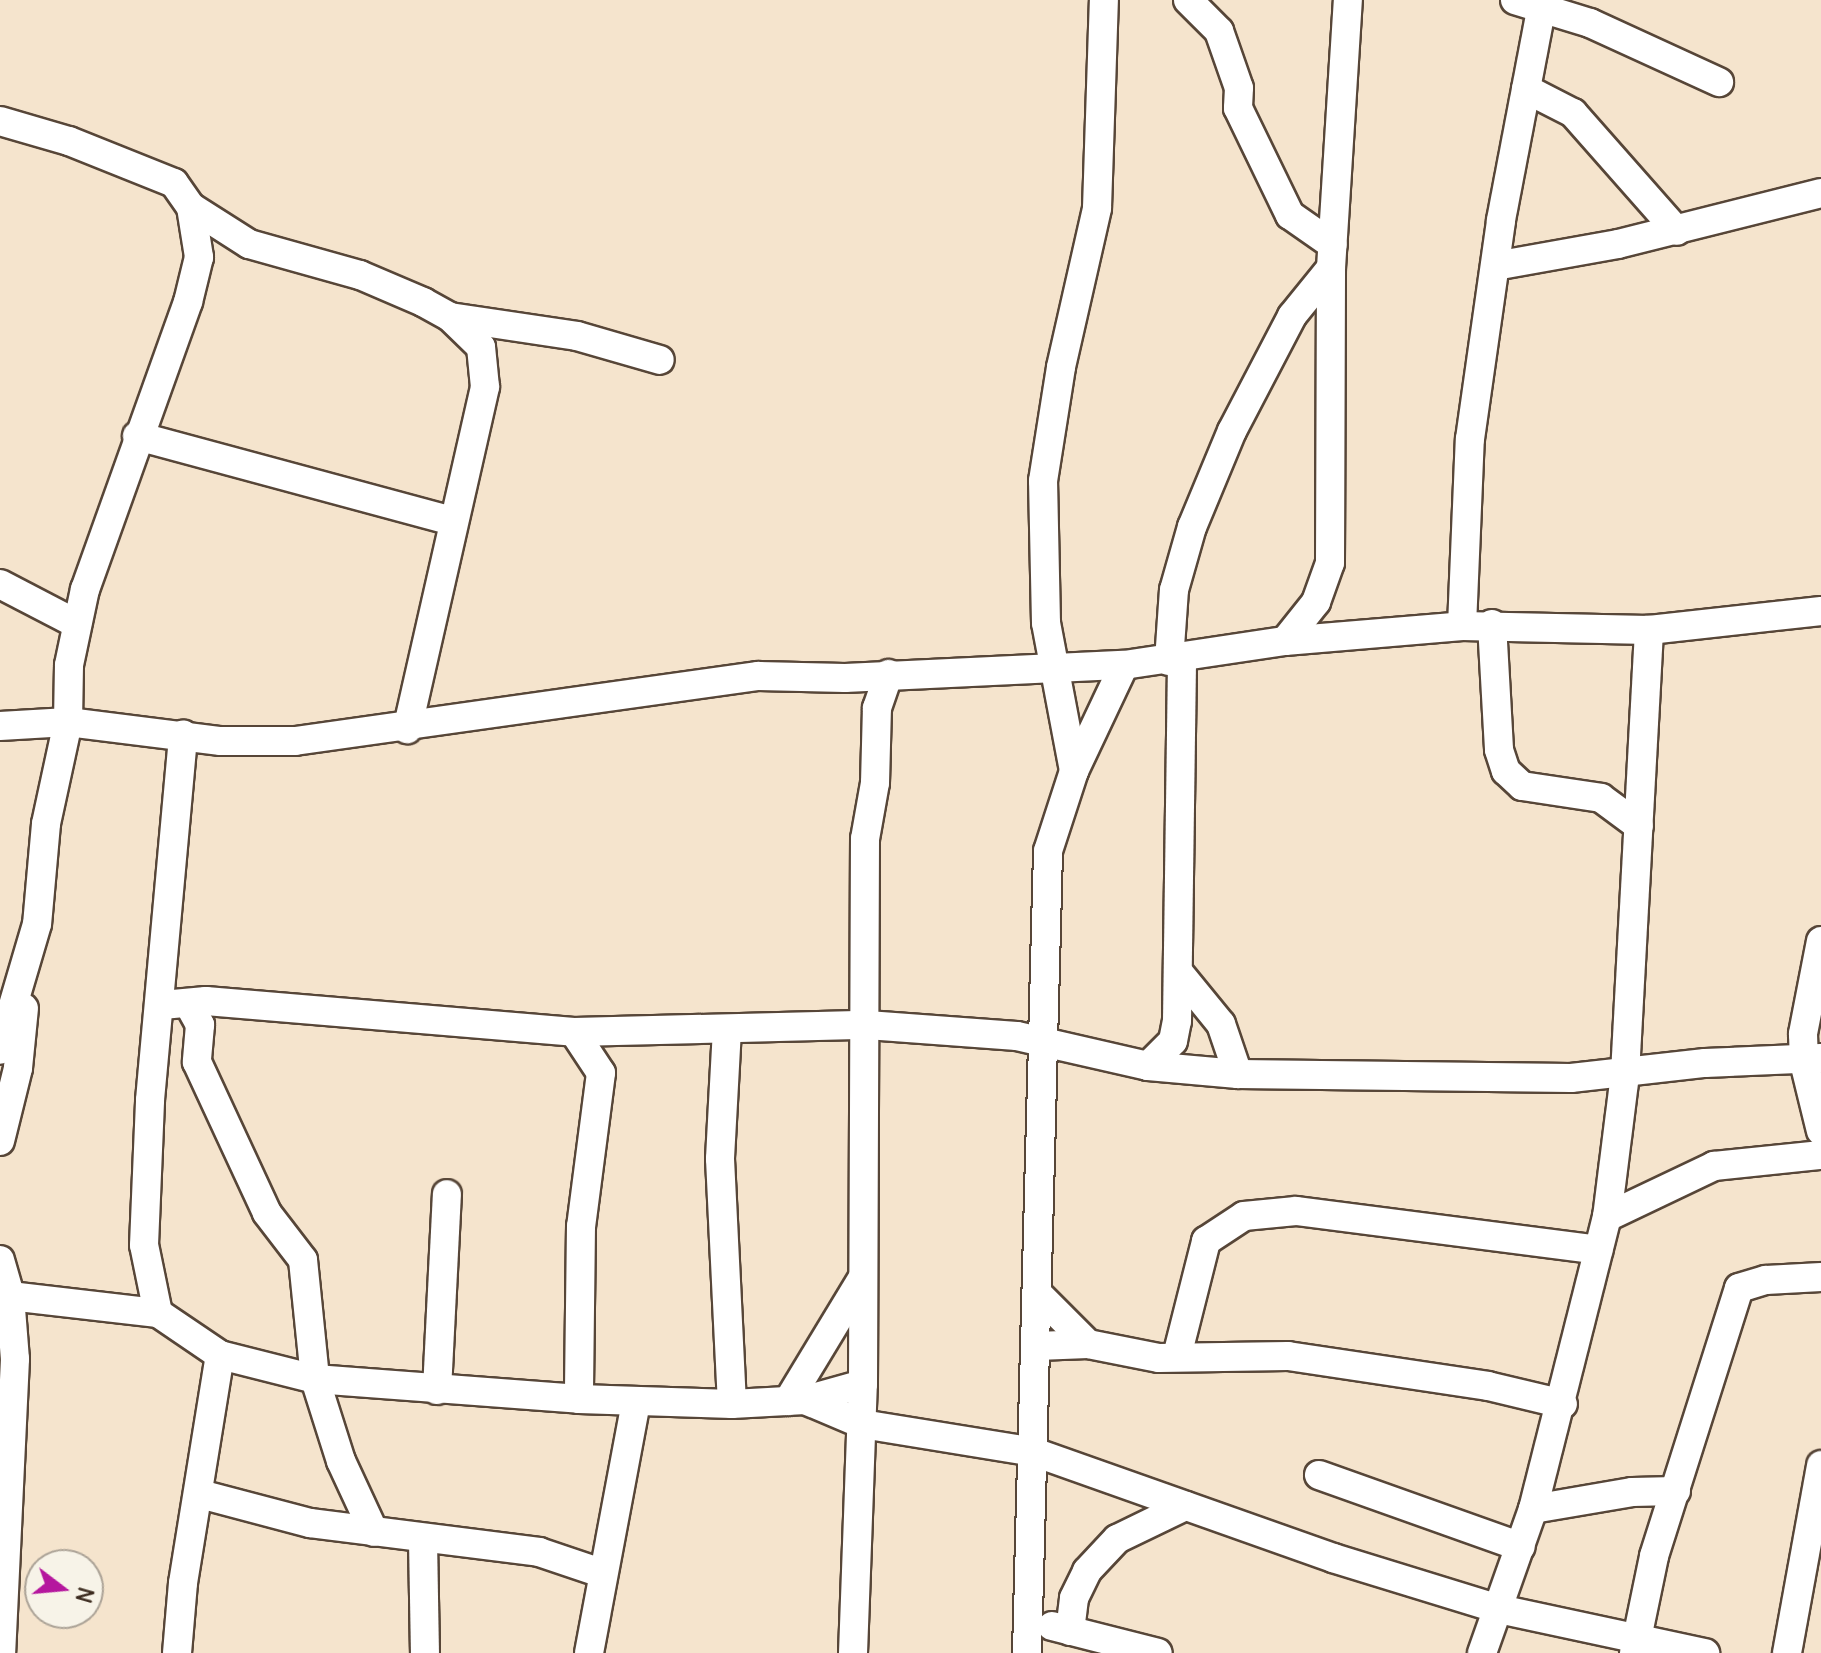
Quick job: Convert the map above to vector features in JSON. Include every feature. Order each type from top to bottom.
[{"type":"street","points":[[1074,771],[1043,579],[1043,481],[1061,367],[1097,208],[1104,0]]},
{"type":"street","points":[[1188,0],[1219,31],[1239,88],[1238,108],[1290,215],[1332,256]]},
{"type":"street","points":[[1285,641],[1316,602],[1330,563],[1332,256],[1348,0]]},
{"type":"street","points":[[1462,626],[1470,439],[1495,266],[1526,89],[1534,2],[1644,45],[1719,82]]},
{"type":"street","points":[[1526,89],[1573,113],[1677,231]]},
{"type":"street","points":[[0,121],[153,171],[174,183],[191,207],[198,235],[195,279],[137,436],[77,624],[68,722],[46,824],[37,924],[18,1068],[0,1141]]},
{"type":"street","points":[[1495,266],[1677,231],[1821,193]]},
{"type":"street","points":[[191,207],[249,244],[360,275],[450,317],[577,336],[660,360]]},
{"type":"street","points":[[1148,1066],[1173,1041],[1181,975],[1174,590],[1192,527],[1232,431],[1292,316],[1332,256]]},
{"type":"street","points":[[407,729],[485,387],[481,347],[450,317]]},
{"type":"street","points":[[137,436],[453,521]]},
{"type":"street","points":[[0,584],[77,624]]},
{"type":"street","points":[[0,726],[68,722],[261,742],[407,729],[758,676],[889,674],[1055,664],[1124,665],[1176,660],[1285,641],[1462,626],[1492,624],[1649,630],[1821,611]]},
{"type":"street","points":[[1492,624],[1499,750],[1506,771],[1522,786],[1601,798],[1639,826]]},
{"type":"street","points":[[1482,1653],[1533,1509],[1563,1404],[1607,1217],[1625,1074],[1649,630]]},
{"type":"street","points":[[1027,1653],[1048,851],[1074,771],[1124,665]]},
{"type":"street","points":[[853,1653],[863,1384],[867,1025],[865,839],[875,783],[877,708],[889,674]]},
{"type":"street","points":[[183,734],[166,953],[185,1003],[200,1025],[197,1062],[267,1213],[303,1260],[315,1379],[341,1461],[374,1532]]},
{"type":"street","points":[[0,1050],[37,924]]},
{"type":"street","points":[[1821,941],[1806,1015],[1821,1131]]},
{"type":"street","points":[[158,1313],[144,1245],[150,1100],[185,1003],[180,979],[166,953]]},
{"type":"street","points":[[1181,975],[1221,1024],[1238,1074]]},
{"type":"street","points":[[185,1003],[574,1032],[867,1025],[996,1034],[1148,1066],[1238,1074],[1571,1078],[1705,1063],[1812,1060]]},
{"type":"street","points":[[727,1029],[720,1159],[732,1404]]},
{"type":"street","points":[[574,1032],[601,1073],[581,1226],[587,1399],[628,1443]]},
{"type":"street","points":[[1607,1217],[1714,1166],[1821,1155]]},
{"type":"street","points":[[437,1390],[447,1194]]},
{"type":"street","points":[[1177,1356],[1206,1241],[1244,1216],[1296,1211],[1599,1250]]},
{"type":"street","points":[[0,1260],[10,1296],[15,1359],[1,1653]]},
{"type":"street","points":[[1635,1647],[1643,1599],[1739,1288],[1766,1280],[1821,1277]]},
{"type":"street","points":[[797,1400],[862,1279]]},
{"type":"street","points":[[1038,1294],[1088,1344]]},
{"type":"street","points":[[10,1296],[158,1313],[220,1355],[315,1379],[587,1399],[732,1404],[797,1400],[863,1384]]},
{"type":"street","points":[[1037,1346],[1088,1344],[1142,1357],[1243,1353],[1336,1361],[1563,1404]]},
{"type":"street","points":[[177,1653],[183,1583],[200,1494],[220,1355]]},
{"type":"street","points":[[797,1400],[862,1424],[1034,1452],[1185,1506],[1499,1609],[1593,1629],[1635,1647],[1705,1653]]},
{"type":"street","points":[[589,1653],[601,1573],[636,1401]]},
{"type":"street","points":[[1787,1653],[1821,1465]]},
{"type":"street","points":[[1319,1475],[1521,1547]]},
{"type":"street","points":[[1533,1509],[1632,1492],[1676,1491]]},
{"type":"street","points":[[200,1494],[273,1516],[423,1540],[539,1552],[601,1573]]},
{"type":"street","points":[[1070,1631],[1074,1598],[1087,1571],[1117,1539],[1185,1506]]},
{"type":"street","points":[[423,1540],[425,1653]]},
{"type":"street","points":[[1593,1629],[1643,1599]]},
{"type":"street","points":[[1028,1620],[1158,1653]]}]
